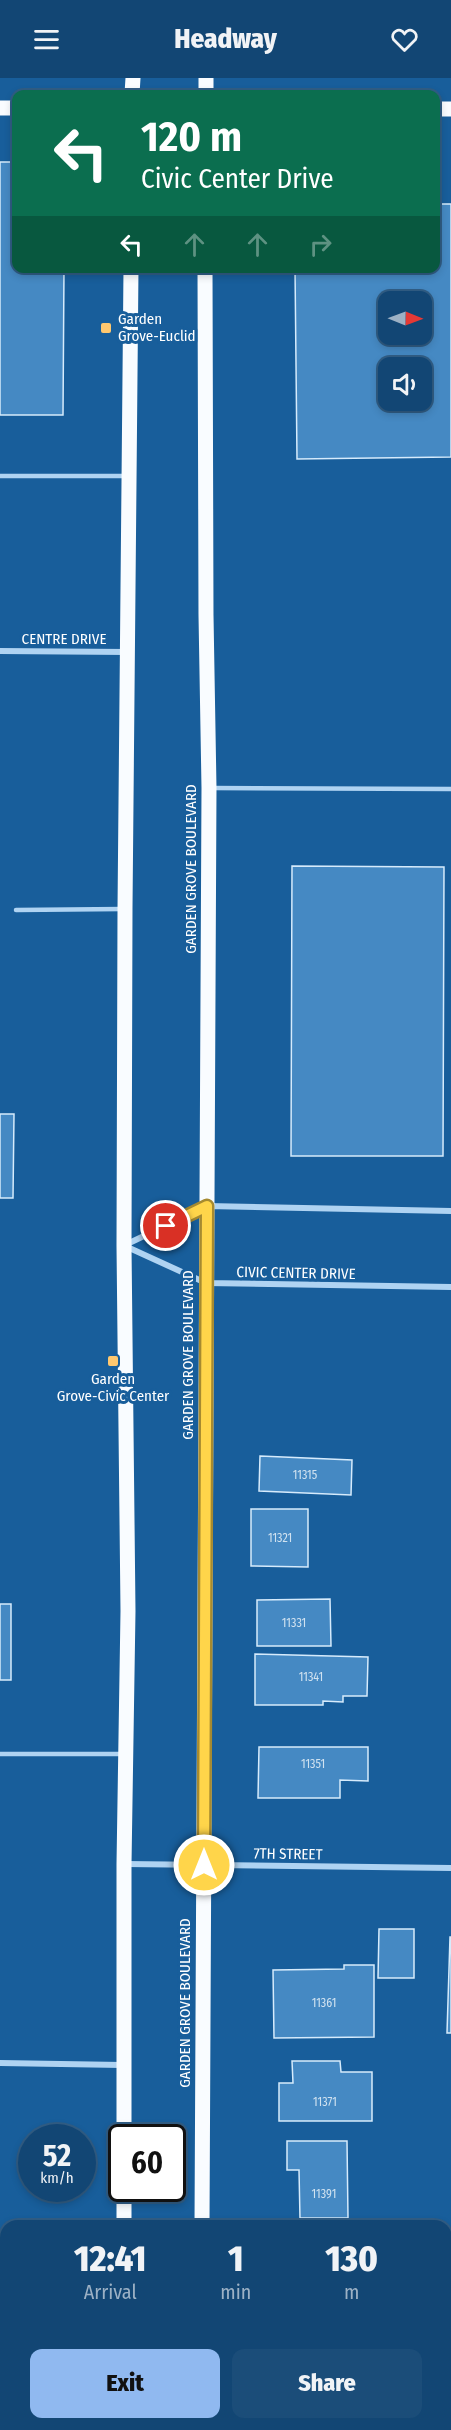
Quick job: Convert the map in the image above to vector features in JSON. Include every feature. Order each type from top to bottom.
[{"type":"main road","points":[[124,2124],[124,1864],[128,1611],[124,1246],[125,909],[131,273]]},
{"type":"main road","name":"GARDEN GROVE BOULEVARD","points":[[202,2220],[209,788],[205,273]]},
{"type":"main road","points":[[124,2202],[124,2220]]},
{"type":"street","name":"CENTRE DRIVE","points":[[0,651],[128,652]]},
{"type":"street","points":[[124,1246],[207,1206],[451,1211]]},
{"type":"street","name":"CIVIC CENTER DRIVE","points":[[124,1246],[206,1283],[451,1287]]},
{"type":"street","name":"7TH STREET","points":[[124,1864],[451,1868]]},
{"type":"street","points":[[0,2063],[123,2065]]},
{"type":"lane","points":[[0,476],[130,476]]},
{"type":"lane","points":[[209,788],[451,789]]},
{"type":"lane","points":[[16,910],[125,909]]},
{"type":"lane","points":[[0,1754],[126,1755]]},
{"type":"building","points":[[0,162],[12,162],[12,273],[64,273],[63,415],[0,415]]},
{"type":"building","points":[[440,204],[451,204],[451,457],[297,459],[295,273],[440,273]]},
{"type":"building","points":[[292,866],[444,867],[443,1156],[291,1156]]},
{"type":"building","points":[[0,1114],[14,1114],[13,1198],[0,1198]]},
{"type":"building","points":[[260,1456],[352,1460],[351,1495],[259,1491]]},
{"type":"building","points":[[251,1509],[308,1509],[308,1567],[251,1566]]},
{"type":"building","points":[[330,1599],[331,1646],[257,1646],[257,1600]]},
{"type":"building","points":[[0,1604],[11,1604],[11,1680],[0,1680]]},
{"type":"building","points":[[255,1654],[368,1657],[367,1696],[343,1696],[343,1702],[323,1701],[323,1705],[255,1705]]},
{"type":"building","points":[[259,1747],[368,1747],[368,1781],[340,1780],[340,1798],[258,1798]]},
{"type":"building","points":[[379,1929],[414,1929],[414,1978],[378,1978]]},
{"type":"building","points":[[450,1937],[451,2033],[447,2033]]},
{"type":"building","points":[[344,1965],[374,1965],[374,2037],[274,2038],[273,1970],[344,1969]]},
{"type":"building","points":[[292,2061],[340,2061],[341,2072],[372,2072],[372,2121],[279,2121],[279,2083],[293,2083]]},
{"type":"building","points":[[287,2141],[347,2141],[348,2218],[300,2218],[299,2170],[287,2170]]},
{"type":"place","name":"Garden Grove-Euclid","points":[[106,328]]},
{"type":"place","name":"Garden Grove-Civic Center","points":[[113,1361]]},
{"type":"route","points":[[166,1226],[207,1206],[204,1865]]}]
